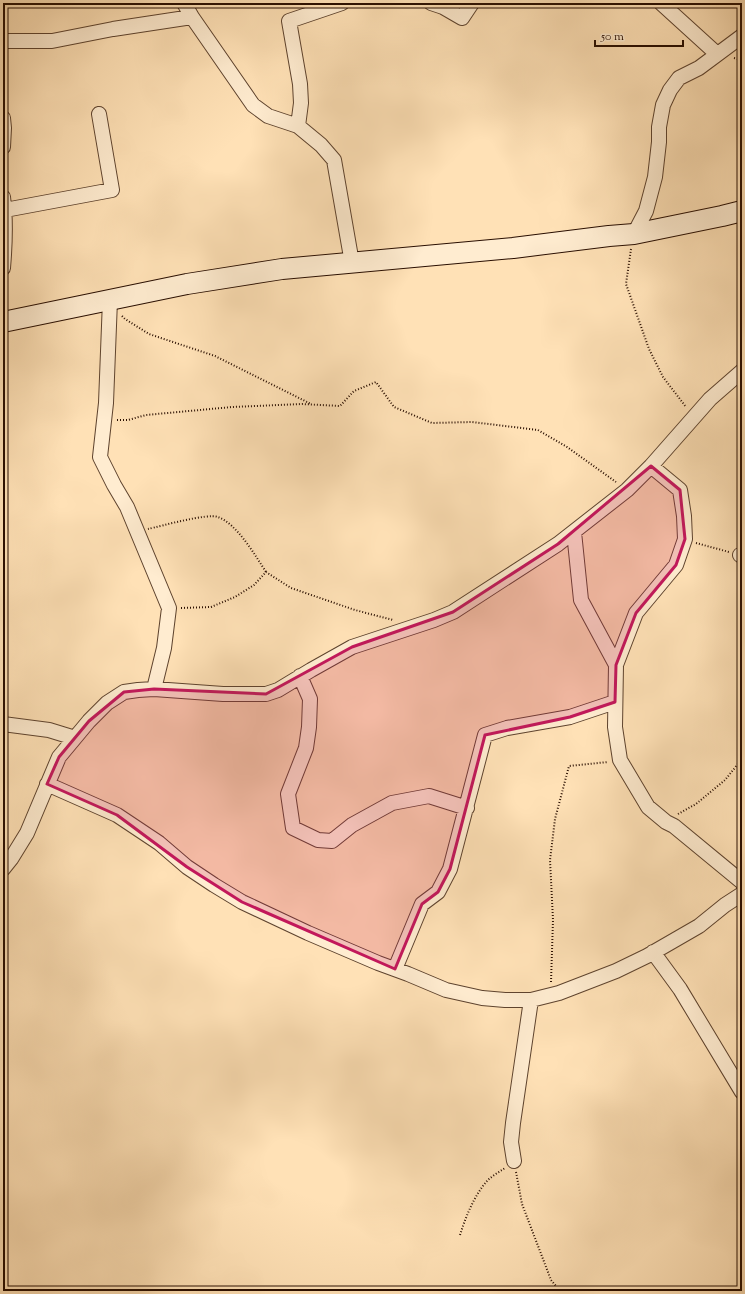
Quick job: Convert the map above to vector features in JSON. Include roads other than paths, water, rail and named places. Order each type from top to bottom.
[{"type":"main road","points":[[3,322],[187,284],[274,271],[512,248],[634,234],[742,211]]},
{"type":"street","points":[[184,3],[192,17],[253,105],[268,116],[298,126],[321,145],[334,160],[352,263]]},
{"type":"street","points":[[298,126],[301,103],[300,84],[289,22],[342,3]]},
{"type":"street","points":[[431,3],[443,7],[462,18],[472,3]]},
{"type":"street","points":[[661,3],[717,54]]},
{"type":"street","points":[[3,41],[52,41],[113,29],[192,17]]},
{"type":"street","points":[[634,234],[646,211],[655,177],[659,142],[659,126],[663,105],[670,90],[679,78],[699,68],[742,36]]},
{"type":"street","points":[[3,268],[5,250],[4,203],[112,190],[99,114]]},
{"type":"street","points":[[3,118],[3,147]]},
{"type":"street","points":[[110,300],[109,350],[100,457],[127,507],[169,608],[164,648],[154,689]]},
{"type":"street","points":[[3,869],[27,833],[59,757],[89,721],[107,703],[124,692],[154,689],[223,694],[266,694],[278,690],[352,647],[434,620],[453,612],[546,552],[627,490],[651,466],[710,399],[742,371]]},
{"type":"street","points":[[651,466],[680,490],[684,516],[685,539],[676,565],[636,613],[616,665],[615,727],[620,760],[648,807],[666,822],[674,826],[742,882]]},
{"type":"street","points":[[574,532],[581,600],[616,665]]},
{"type":"street","points":[[300,676],[310,699],[309,728],[306,748],[288,794],[293,828],[318,840],[332,841],[352,825],[392,803],[429,796],[466,808]]},
{"type":"street","points":[[395,969],[422,904],[438,892],[450,869],[485,735],[507,728],[570,717],[615,702]]},
{"type":"street","points":[[3,724],[49,730],[75,738]]},
{"type":"street","points":[[47,784],[117,815],[158,843],[187,867],[242,902],[308,933],[446,990],[482,998],[531,1000],[559,994],[616,971],[653,952],[699,926],[725,905],[742,894]]},
{"type":"street","points":[[653,952],[680,990],[742,1092]]},
{"type":"street","points":[[514,1161],[512,1142],[513,1123],[531,1000]]}]
